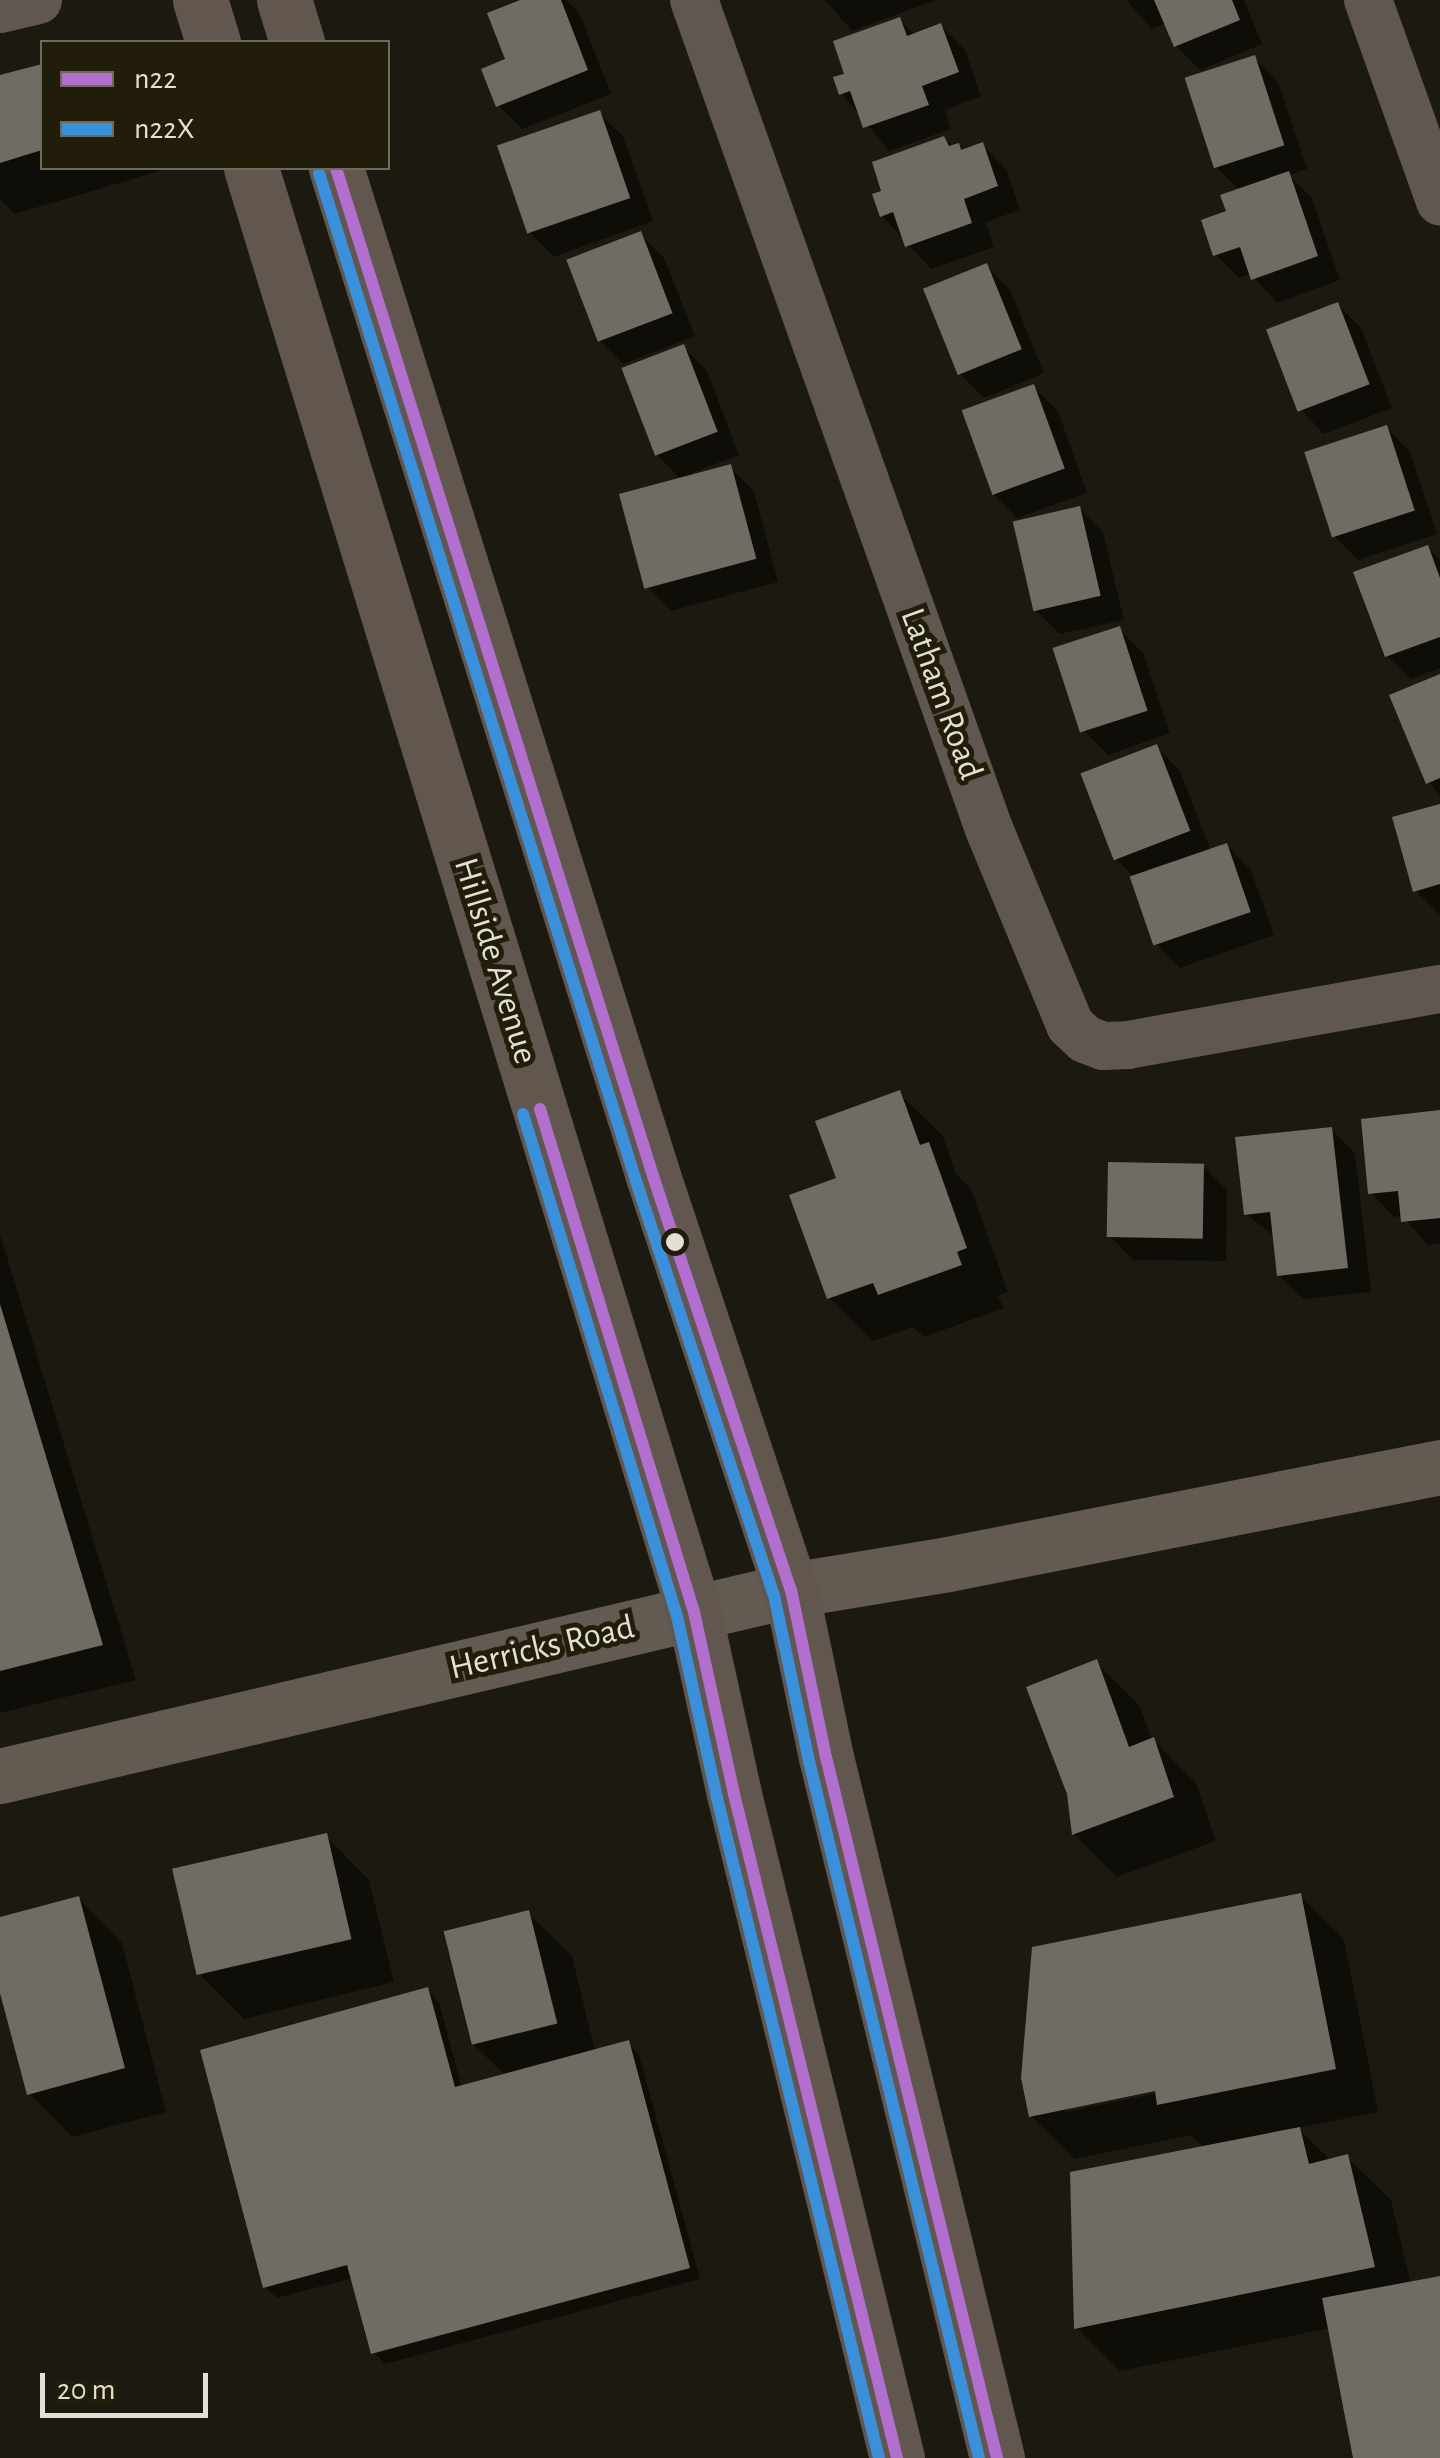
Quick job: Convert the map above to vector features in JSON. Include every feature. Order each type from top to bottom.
[{"type":"main road","points":[[200,0],[212,40]]},
{"type":"main road","points":[[284,0],[296,40]]},
{"type":"main road","name":"Hillside Avenue","points":[[252,170],[694,1612],[734,1794],[896,2458]]},
{"type":"main road","points":[[337,170],[653,1176],[790,1590],[826,1757],[997,2458]]},
{"type":"main road","name":"Herricks Road","points":[[0,1776],[790,1590],[948,1564],[1440,1467]]},
{"type":"street","points":[[0,9],[38,0]]},
{"type":"street","name":"Latham Road","points":[[694,0],[989,829],[1070,1026],[1084,1039],[1102,1046],[1128,1045],[1440,989]]},
{"type":"street","points":[[1368,0],[1440,201]]},
{"type":"building","points":[[520,0],[561,0],[588,70],[496,107],[481,69],[505,59],[487,13]]},
{"type":"building","points":[[1154,0],[1232,0],[1240,20],[1174,47]]},
{"type":"building","points":[[900,17],[907,36],[941,23],[959,72],[922,86],[929,105],[863,128],[850,91],[839,95],[833,77],[844,74],[833,41]]},
{"type":"building","points":[[1255,55],[1284,145],[1214,168],[1185,78]]},
{"type":"building","points":[[40,65],[40,151],[0,163],[0,75]]},
{"type":"building","points":[[600,110],[630,198],[527,233],[497,145]]},
{"type":"building","points":[[944,136],[949,146],[959,143],[961,150],[983,142],[998,186],[964,199],[972,223],[905,247],[893,212],[880,217],[872,194],[881,191],[872,162]]},
{"type":"building","points":[[1289,171],[1318,256],[1251,280],[1240,247],[1213,256],[1201,220],[1226,211],[1220,195]]},
{"type":"building","points":[[641,231],[673,313],[598,342],[566,260]]},
{"type":"building","points":[[987,263],[1022,349],[958,375],[923,289]]},
{"type":"building","points":[[1338,302],[1370,384],[1298,412],[1266,330]]},
{"type":"building","points":[[684,344],[718,432],[655,456],[621,368]]},
{"type":"building","points":[[1034,384],[1065,469],[992,495],[962,410]]},
{"type":"building","points":[[1387,425],[1415,511],[1332,537],[1304,452]]},
{"type":"building","points":[[731,464],[756,559],[644,589],[619,494]]},
{"type":"building","points":[[1080,506],[1101,596],[1033,611],[1013,522]]},
{"type":"building","points":[[1428,545],[1440,578],[1440,637],[1385,657],[1353,572]]},
{"type":"building","points":[[1120,626],[1148,711],[1080,733],[1052,648]]},
{"type":"building","points":[[1440,674],[1440,778],[1426,784],[1389,695]]},
{"type":"building","points":[[1157,744],[1190,831],[1114,860],[1080,773]]},
{"type":"building","points":[[1440,804],[1440,884],[1413,892],[1392,817]]},
{"type":"building","points":[[1227,843],[1251,912],[1153,946],[1130,877]]},
{"type":"building","points":[[900,1090],[920,1145],[929,1142],[967,1248],[957,1252],[962,1265],[878,1295],[873,1283],[827,1299],[789,1195],[836,1178],[815,1121]]},
{"type":"building","points":[[1440,1110],[1440,1218],[1401,1222],[1398,1191],[1368,1194],[1361,1119]]},
{"type":"building","points":[[1332,1127],[1348,1268],[1277,1276],[1270,1212],[1244,1215],[1235,1137]]},
{"type":"building","points":[[1108,1162],[1204,1164],[1203,1239],[1107,1237]]},
{"type":"building","points":[[0,1304],[103,1645],[0,1671]]},
{"type":"building","points":[[1097,1659],[1129,1747],[1154,1737],[1174,1797],[1072,1835],[1067,1794],[1026,1687]]},
{"type":"building","points":[[327,1833],[352,1939],[197,1975],[172,1869]]},
{"type":"building","points":[[1301,1893],[1336,2069],[1157,2105],[1155,2091],[1029,2117],[1021,2078],[1032,1947]]},
{"type":"building","points":[[79,1896],[125,2068],[27,2095],[0,1993],[0,1917]]},
{"type":"building","points":[[529,1910],[557,2024],[472,2045],[444,1931]]},
{"type":"building","points":[[428,1987],[455,2087],[629,2040],[690,2268],[371,2354],[347,2265],[263,2288],[200,2050]]},
{"type":"building","points":[[1300,2127],[1309,2164],[1348,2154],[1375,2267],[1074,2329],[1070,2172]]},
{"type":"building","points":[[1440,2276],[1440,2458],[1353,2458],[1322,2298]]},
{"type":"transit line","name":"n22","points":[[337,170],[653,1176],[791,1590],[826,1757],[997,2458]]},
{"type":"transit line","name":"n22X","points":[[319,173],[636,1181],[774,1595],[809,1761],[979,2458]]},
{"type":"transit line","name":"n22","points":[[540,1109],[694,1612],[734,1794],[897,2458]]},
{"type":"transit line","name":"n22X","points":[[523,1114],[677,1616],[717,1798],[879,2458]]}]
